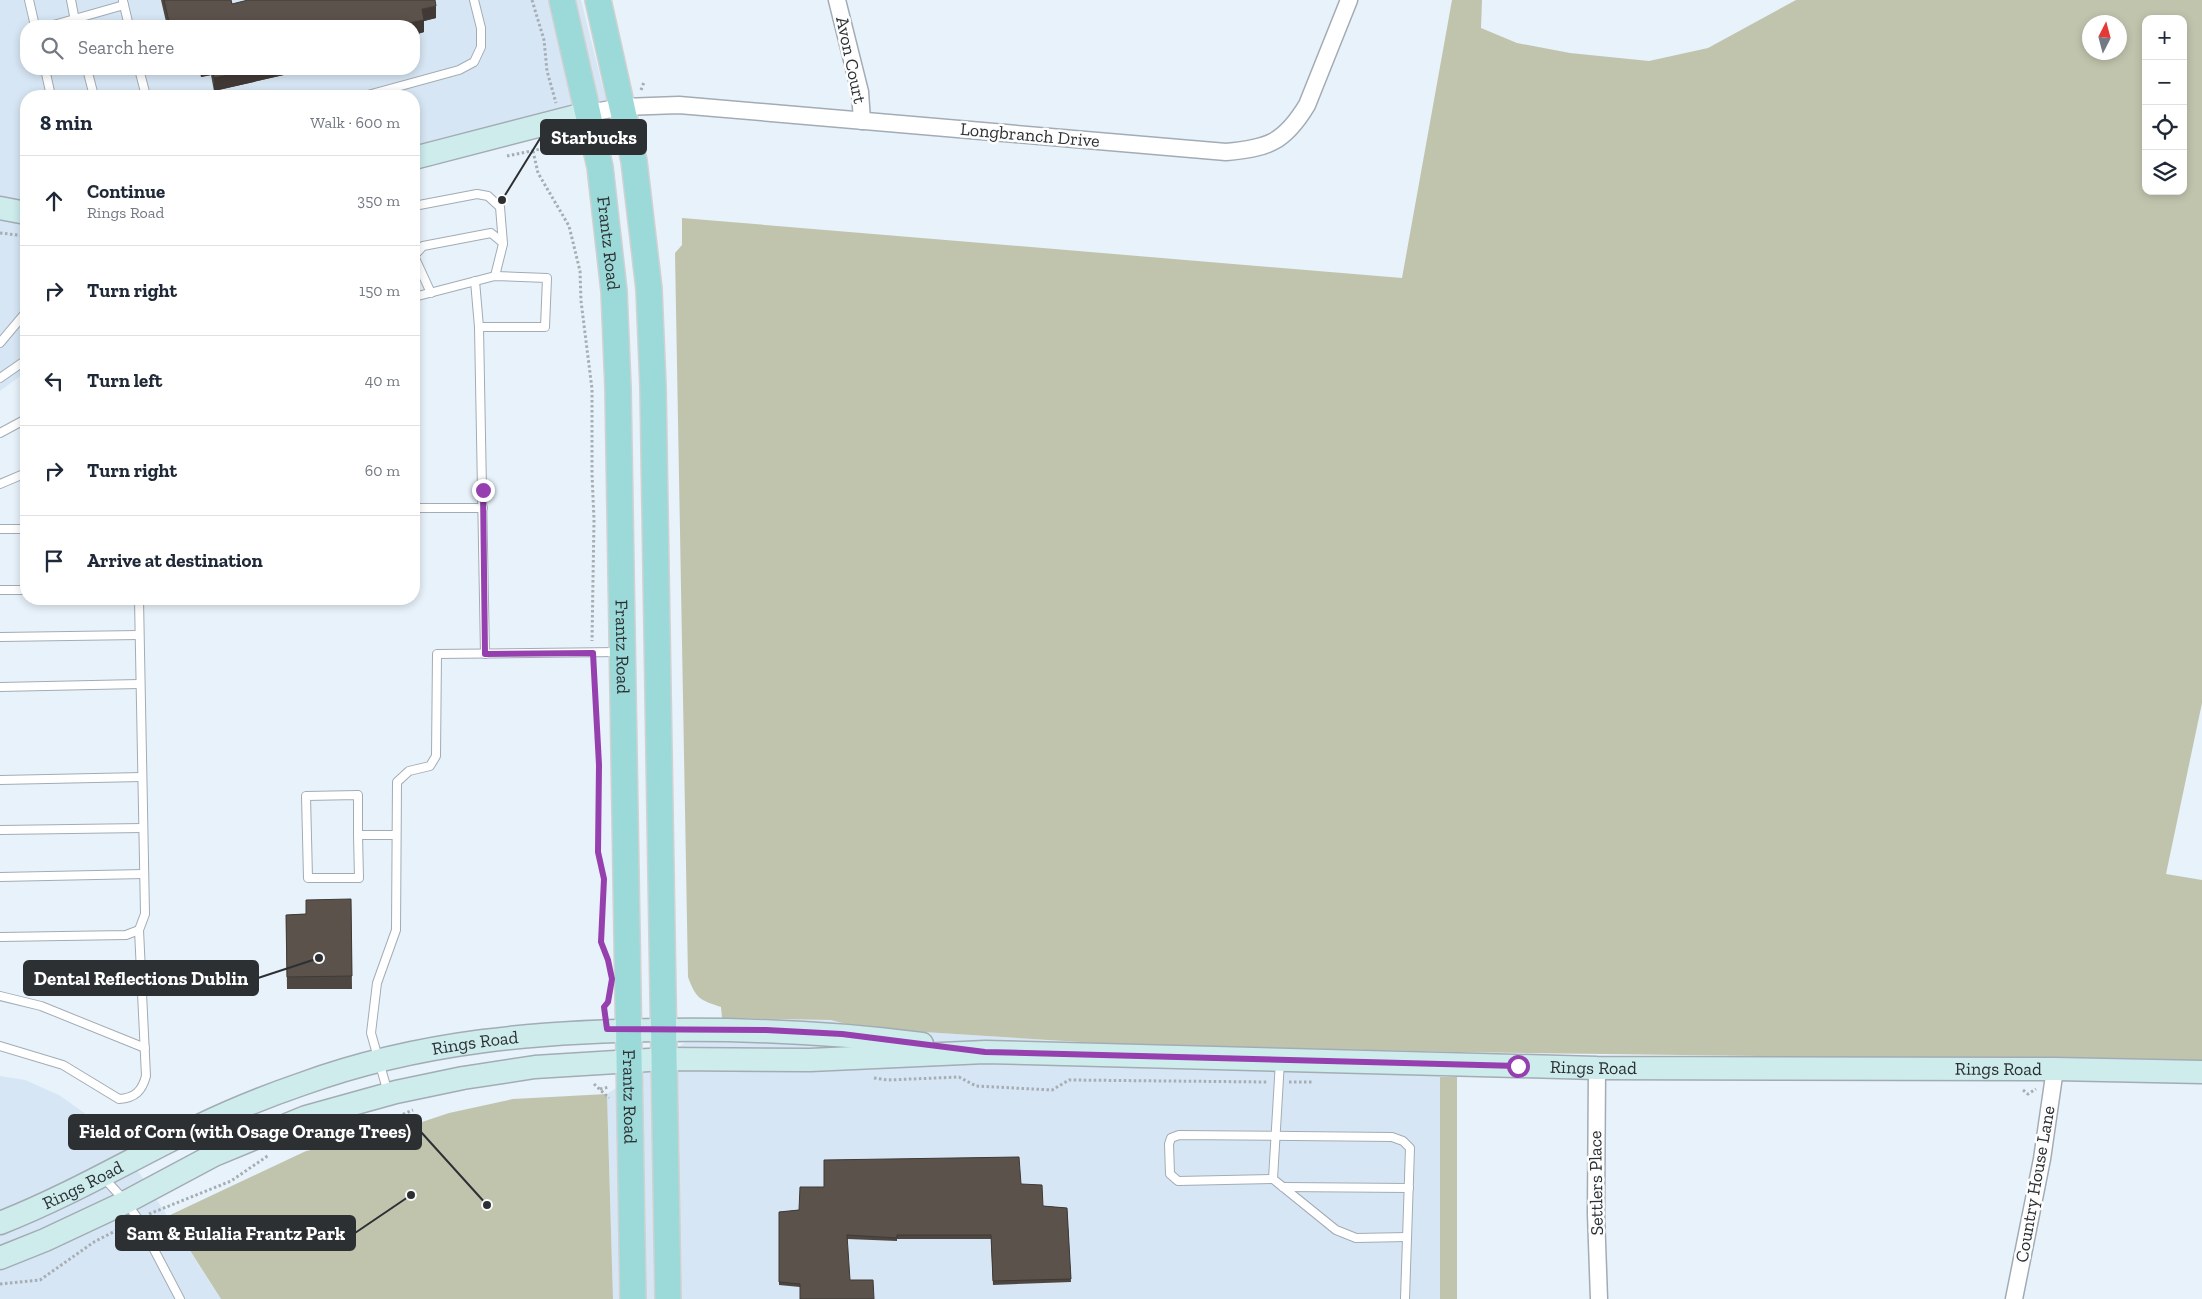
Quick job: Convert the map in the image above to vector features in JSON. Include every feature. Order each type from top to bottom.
[{"type":"main road","name":"Frantz Road","points":[[562,0],[600,167],[614,291],[618,388],[629,1030],[618,1061],[633,1299]]},
{"type":"main road","points":[[568,0],[596,59],[623,107]]},
{"type":"main road","name":"Frantz Road","points":[[598,0],[634,161],[647,274],[653,387],[668,1299]]},
{"type":"main road","points":[[420,156],[588,113],[606,133],[616,163],[632,232],[647,274]]},
{"type":"main road","points":[[0,208],[20,212]]},
{"type":"main road","name":"Rings Road","points":[[0,1223],[31,1211],[103,1177],[200,1126],[302,1084],[378,1059],[461,1043],[525,1035],[629,1030],[766,1030],[842,1034],[985,1052]]},
{"type":"main road","name":"Rings Road","points":[[0,1258],[46,1240],[132,1211],[214,1155],[306,1117],[463,1078],[535,1067],[665,1059],[810,1060],[985,1052],[1597,1068],[2055,1069],[2202,1072]]},
{"type":"street","name":"Avon Court","points":[[837,0],[860,92],[862,121]]},
{"type":"street","name":"Longbranch Drive","points":[[588,113],[623,107],[679,105],[1226,152],[1259,148],[1288,132],[1307,105],[1349,0]]},
{"type":"street","name":"Settlers Place","points":[[1597,1068],[1596,1214],[1599,1299]]},
{"type":"street","name":"Country House Lane","points":[[2014,1299],[2042,1159],[2055,1069]]},
{"type":"lane","points":[[29,0],[34,20]]},
{"type":"lane","points":[[71,0],[75,20]]},
{"type":"lane","points":[[386,90],[460,70],[474,62],[481,47],[481,28],[474,0]]},
{"type":"lane","points":[[83,20],[124,2],[128,20]]},
{"type":"lane","points":[[46,75],[50,90]]},
{"type":"lane","points":[[89,75],[92,90]]},
{"type":"lane","points":[[141,75],[145,90]]},
{"type":"lane","points":[[420,205],[477,194],[488,196],[500,207],[503,244],[495,276]]},
{"type":"lane","points":[[420,249],[423,246],[491,233],[503,244]]},
{"type":"lane","points":[[420,269],[431,292]]},
{"type":"lane","points":[[420,295],[495,276],[547,278],[544,327],[479,327]]},
{"type":"lane","points":[[475,281],[479,327],[485,654]]},
{"type":"lane","points":[[0,343],[20,319]]},
{"type":"lane","points":[[0,378],[20,364]]},
{"type":"lane","points":[[0,433],[20,422]]},
{"type":"lane","points":[[0,484],[20,476]]},
{"type":"lane","points":[[420,508],[483,508]]},
{"type":"lane","points":[[0,529],[20,529]]},
{"type":"lane","points":[[0,590],[20,590]]},
{"type":"lane","points":[[0,1046],[63,1065],[119,1099],[129,1098],[142,1090],[146,1076],[139,930],[145,914],[139,605]]},
{"type":"lane","points":[[0,637],[139,635]]},
{"type":"lane","points":[[389,1095],[371,1033],[377,983],[396,930],[397,782],[409,771],[430,766],[436,756],[437,654],[623,652]]},
{"type":"lane","points":[[0,687],[140,684]]},
{"type":"lane","points":[[0,780],[142,777]]},
{"type":"lane","points":[[358,795],[358,835],[359,878],[308,878],[306,796],[358,795]]},
{"type":"lane","points":[[0,830],[143,828]]},
{"type":"lane","points":[[358,835],[396,835]]},
{"type":"lane","points":[[0,877],[144,874]]},
{"type":"lane","points":[[0,937],[126,935],[139,930]]},
{"type":"lane","points":[[0,996],[41,1006],[145,1048]]},
{"type":"lane","points":[[1273,1179],[1280,1060]]},
{"type":"lane","points":[[1406,1299],[1410,1148],[1403,1141],[1392,1137],[1179,1135],[1171,1138],[1169,1144],[1170,1174],[1178,1181],[1273,1179],[1336,1230],[1356,1238],[1407,1237]]},
{"type":"lane","points":[[103,1177],[132,1211],[180,1299]]},
{"type":"lane","points":[[1283,1187],[1409,1188]]},
{"type":"path","points":[[532,0],[544,40],[547,71],[565,145]]},
{"type":"path","points":[[532,152],[538,173],[569,226],[580,272],[581,301],[592,389],[594,520],[593,653],[599,765],[598,852],[604,879],[601,942],[608,960]]},
{"type":"path","points":[[0,233],[20,235]]},
{"type":"path","points":[[587,1084],[594,1084],[600,1089],[604,1080],[618,1061]]},
{"type":"path","points":[[292,1146],[309,1141],[347,1137],[370,1130],[419,1108]]},
{"type":"path","points":[[0,1284],[40,1280],[94,1242],[132,1211],[231,1181],[275,1152]]},
{"type":"shaded area","points":[[0,0],[581,0],[611,120],[420,167],[420,90],[20,90],[20,376],[0,391]]},
{"type":"shaded area","points":[[722,1018],[831,1020],[861,1028],[1112,1044],[1440,1052],[1440,1299],[613,1299],[607,1094]]},
{"type":"shaded area","points":[[0,1076],[25,1080],[59,1095],[114,1134],[221,1299],[0,1299]]},
{"type":"green space","points":[[1452,0],[1482,0],[1481,28],[1517,43],[1570,53],[1649,61],[1708,48],[1796,0],[2202,0],[2202,703],[2166,874],[2202,880],[2202,1062],[1457,1052],[1112,1044],[861,1028],[831,1020],[722,1018],[721,1007],[700,998],[688,977],[675,253],[682,245],[682,218],[1402,278]]},
{"type":"green space","points":[[1440,1077],[1457,1077],[1457,1299],[1440,1299]]},
{"type":"green space","points":[[607,1094],[613,1299],[221,1299],[168,1216],[306,1151],[386,1134],[449,1113],[513,1099]]},
{"type":"building","points":[[164,0],[231,0],[232,4],[248,0],[435,0],[436,6],[422,9],[424,20],[420,21],[169,20]]},
{"type":"building","points":[[213,75],[228,75],[214,78]]},
{"type":"building","points":[[351,899],[352,976],[287,977],[286,915],[306,914],[306,900]]},
{"type":"building","points":[[1019,1157],[1021,1184],[1042,1185],[1043,1206],[1067,1208],[1071,1279],[993,1281],[991,1235],[897,1235],[897,1238],[847,1235],[850,1280],[873,1280],[874,1299],[800,1299],[800,1284],[779,1282],[779,1212],[799,1210],[800,1187],[824,1187],[824,1160]]},
{"type":"place","name":"Starbucks","points":[[502,200]]},
{"type":"place","name":"Dental Reflections Dublin","points":[[319,958]]},
{"type":"place","name":"Sam & Eulalia Frantz Park","points":[[411,1195]]},
{"type":"place","name":"Field of Corn (with Osage Orange Trees)","points":[[487,1205]]},
{"type":"route","points":[[483,490],[485,654],[593,653],[599,765],[598,852],[604,879],[601,942],[608,960],[612,979],[608,1002],[604,1007],[607,1029],[766,1030],[842,1034],[985,1052],[1518,1066]]}]
